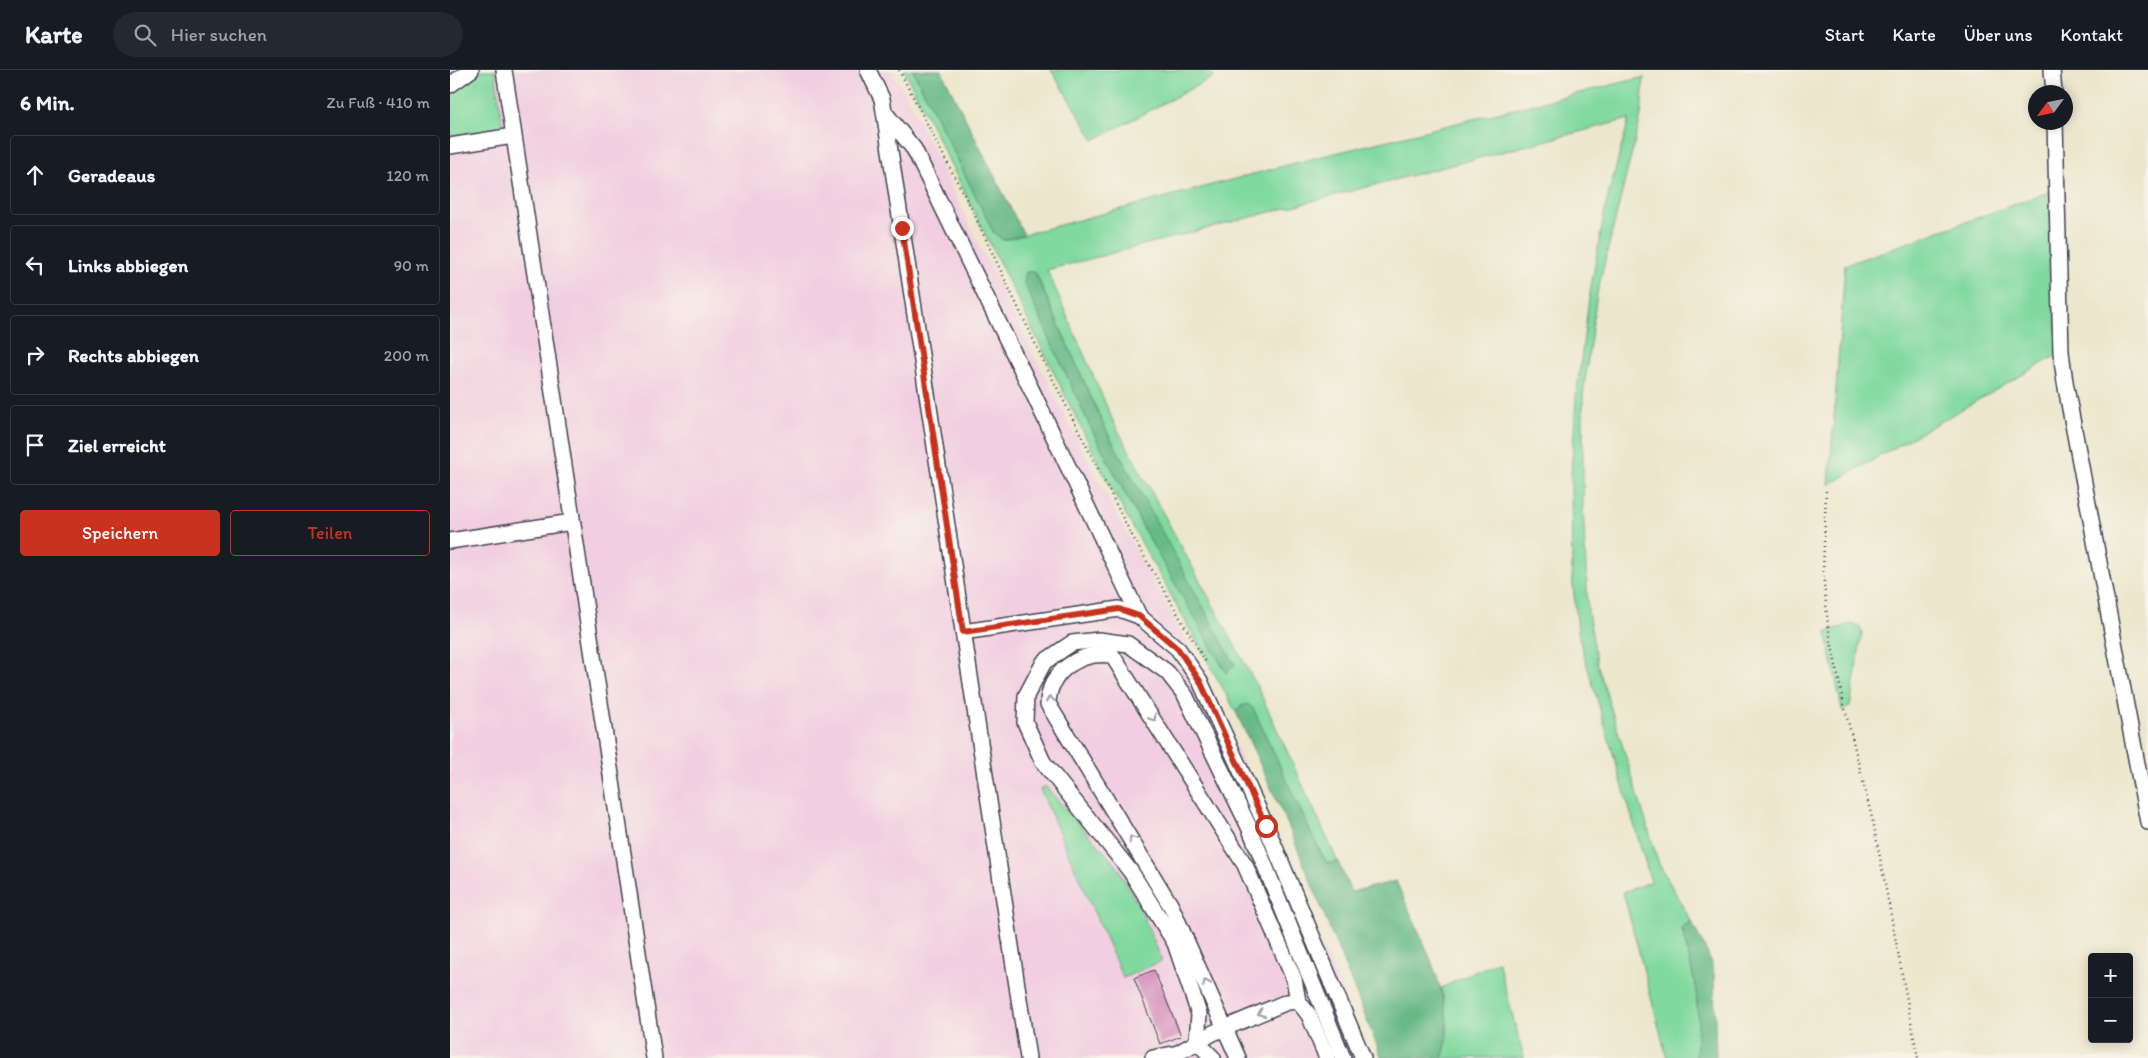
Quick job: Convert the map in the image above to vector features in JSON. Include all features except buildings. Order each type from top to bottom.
[{"type":"lane","points":[[450,85],[471,70]]},
{"type":"lane","points":[[504,70],[654,1058]]},
{"type":"lane","points":[[868,70],[882,99],[1028,1058]]},
{"type":"lane","points":[[2052,70],[2053,85]]},
{"type":"lane","points":[[884,112],[914,149],[1030,386],[1139,616]]},
{"type":"lane","points":[[2055,130],[2061,352],[2065,382],[2148,822]]},
{"type":"lane","points":[[450,146],[513,136]]},
{"type":"lane","points":[[450,541],[572,522]]},
{"type":"lane","points":[[963,632],[1119,609],[1139,616],[1178,649],[1200,681],[1266,826],[1363,1058]]},
{"type":"lane","points":[[1213,1058],[1197,1042],[1199,1014],[1175,943],[1131,872],[1043,762],[1025,722],[1026,696],[1044,662],[1072,643],[1100,640],[1128,644],[1167,672],[1185,694],[1250,829],[1343,1058]]},
{"type":"lane","points":[[1238,1058],[1171,906],[1048,704],[1049,691],[1060,673],[1082,657],[1098,654],[1112,655],[1245,865],[1294,979],[1298,1001],[1309,1015],[1327,1058]]},
{"type":"lane","points":[[1153,1058],[1178,1053],[1225,1028],[1287,1002],[1298,1001]]},
{"type":"path","points":[[899,70],[972,210],[1043,360],[1130,532],[1210,670]]},
{"type":"path","points":[[1826,490],[1823,572],[1828,626],[1842,701],[1874,826],[1918,1058]]},
{"type":"shaded area","points":[[450,70],[891,70],[906,95],[1017,322],[1117,516],[1200,666],[1265,809],[1370,1058],[450,1058]]},
{"type":"green space","points":[[482,70],[495,70],[503,128],[450,137],[450,94]]},
{"type":"green space","points":[[904,70],[913,70],[994,233],[1003,240],[1299,162],[1644,77],[1641,116],[1597,293],[1583,395],[1583,506],[1588,611],[1597,663],[1659,864],[1691,921],[1682,928],[1696,989],[1698,1019],[1696,1058],[1667,1058],[1623,892],[1651,882],[1579,638],[1572,577],[1571,476],[1576,398],[1589,298],[1606,204],[1629,119],[1047,270],[1113,421],[1257,686],[1338,862],[1327,863],[1242,705],[1236,712],[1112,490]],"holes":[[[1026,272],[1035,272],[1104,426],[1227,672],[1146,533],[1090,426],[1039,315]]]},
{"type":"green space","points":[[913,70],[941,70],[1024,235],[1003,240],[994,233]]},
{"type":"green space","points":[[1051,70],[1209,70],[1213,77],[1094,140]]},
{"type":"green space","points":[[2052,191],[2057,355],[1829,485],[1845,265]]},
{"type":"green space","points":[[1026,272],[1035,272],[1104,426],[1235,665],[1226,673],[1146,533],[1090,426],[1024,283]]},
{"type":"green space","points":[[1851,624],[1859,626],[1862,632],[1850,707],[1842,710],[1826,632]]},
{"type":"green space","points":[[1247,704],[1253,708],[1319,850],[1327,863],[1338,862],[1351,892],[1396,881],[1425,945],[1442,993],[1447,1038],[1442,1058],[1382,1058],[1288,825],[1236,712]]},
{"type":"green space","points":[[1045,786],[1117,866],[1141,910],[1162,961],[1123,978],[1040,789]]},
{"type":"green space","points":[[1691,921],[1708,954],[1714,974],[1716,1058],[1696,1058],[1698,1019],[1696,989],[1682,928]]},
{"type":"green space","points":[[1498,961],[1524,1058],[1442,1058],[1447,1032],[1441,988]]},
{"type":"route","points":[[902,228],[963,632],[1119,609],[1139,616],[1178,649],[1200,681],[1266,826]]}]
